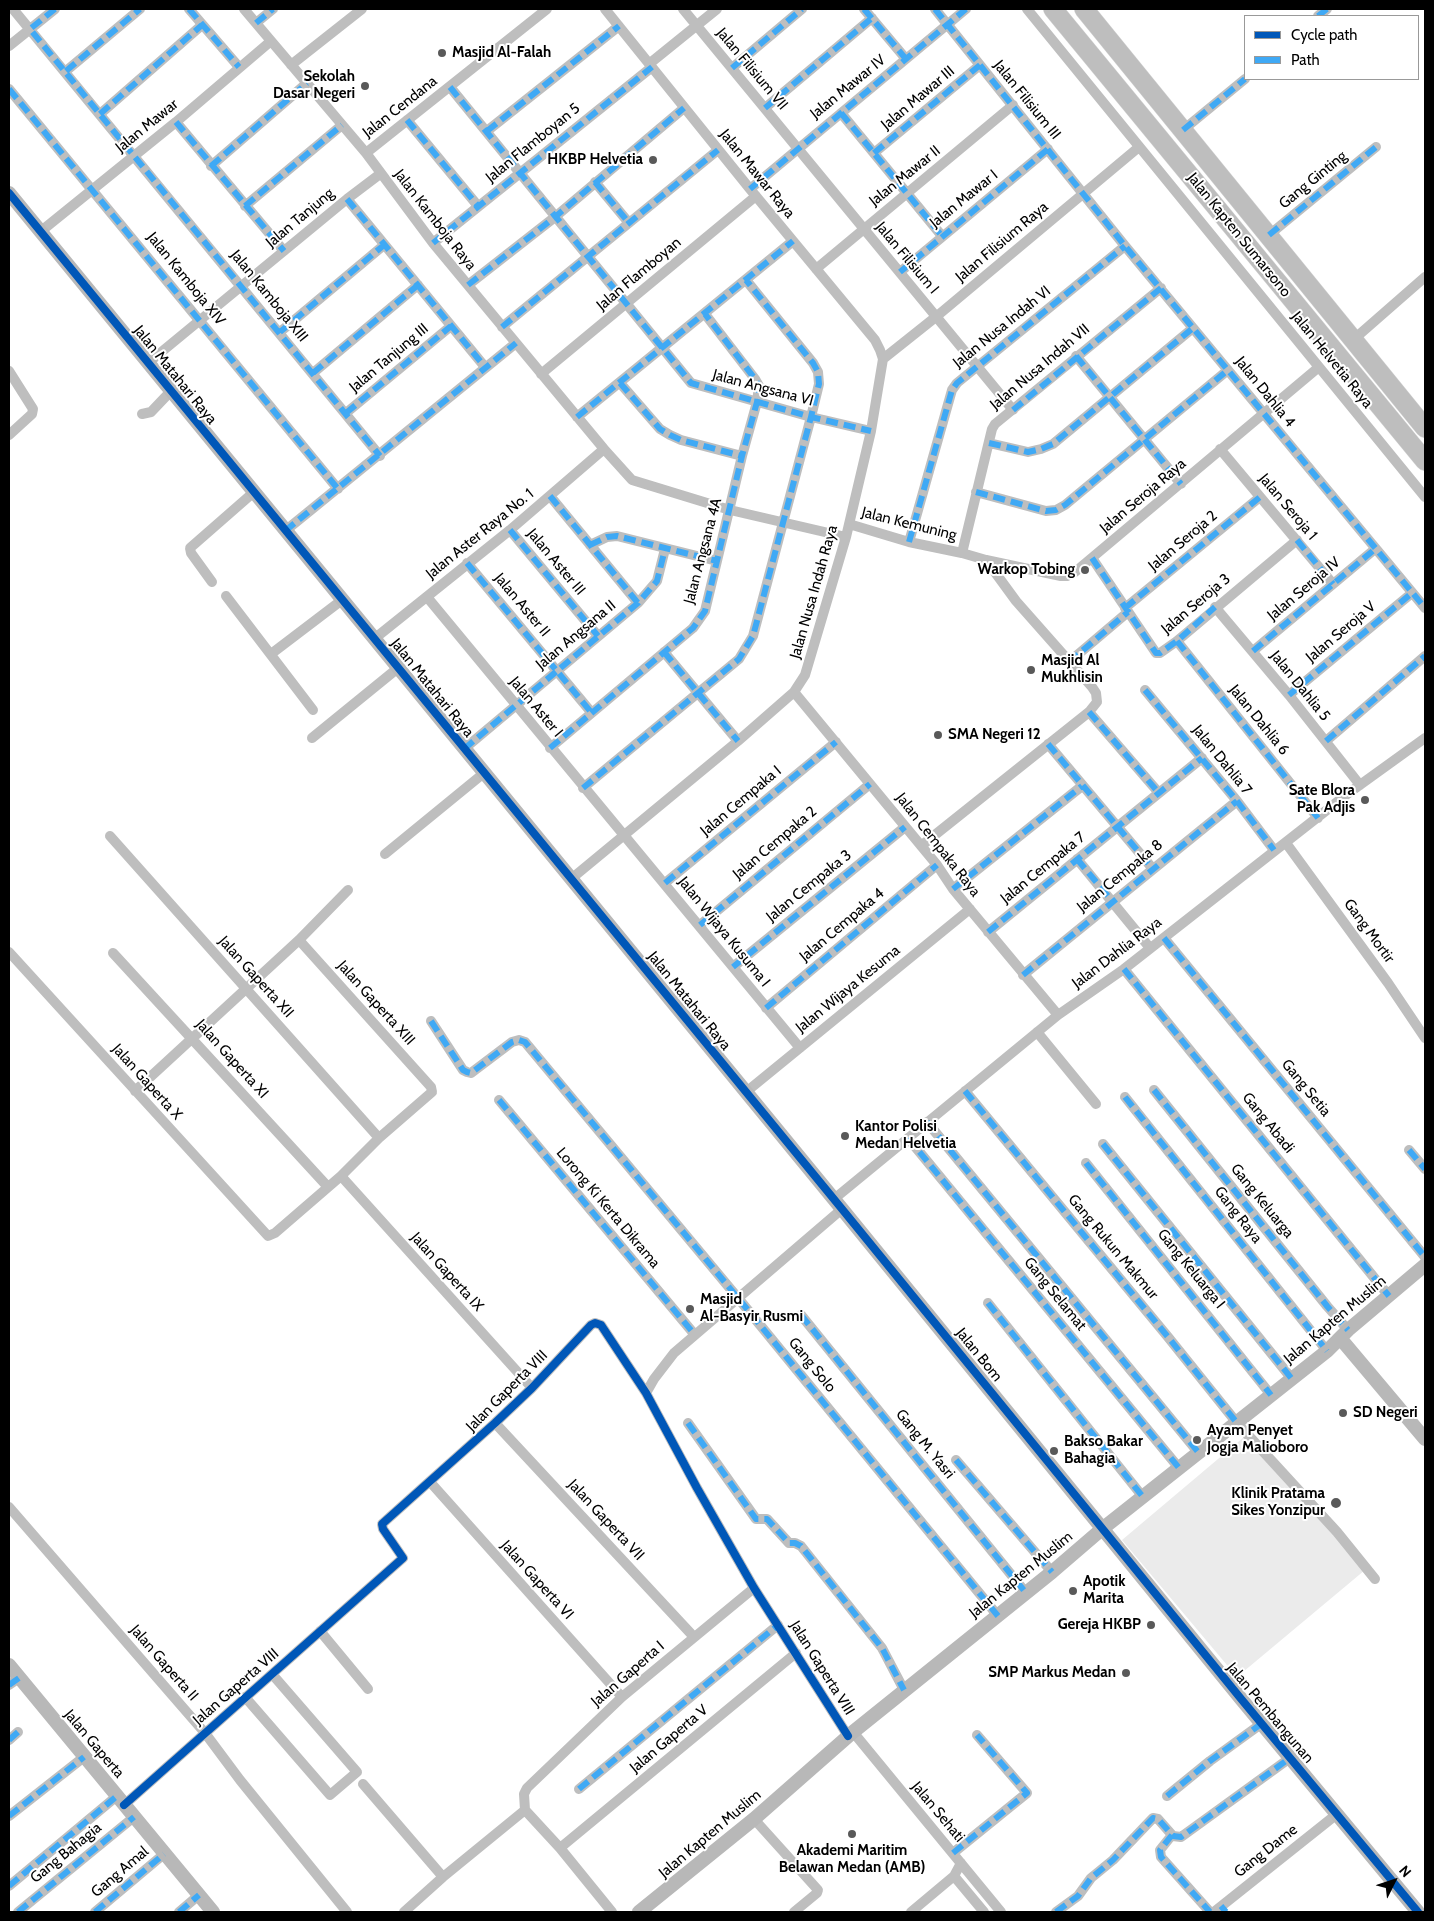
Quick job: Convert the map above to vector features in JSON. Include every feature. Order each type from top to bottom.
[{"type":"highway","name":"Jalan Kapten Sumarsono","points":[[1054,9],[1425,461]]},
{"type":"highway","name":"Jalan Kapten Sumarsono","points":[[1084,9],[1186,127],[1269,235],[1425,428]]},
{"type":"highway","points":[[1092,56],[1110,41]]},
{"type":"street","name":"Jalan Kamboja XIII","points":[[13,9],[66,71],[380,456]]},
{"type":"street","points":[[9,46],[55,9]]},
{"type":"street","points":[[66,71],[140,9]]},
{"type":"street","points":[[189,9],[239,67]]},
{"type":"street","name":"Jalan Kamboja Raya","points":[[244,9],[366,153],[433,243],[604,449]]},
{"type":"street","points":[[256,23],[273,9]]},
{"type":"street","points":[[291,64],[362,9]]},
{"type":"street","name":"Jalan Cendana","points":[[366,153],[547,9]]},
{"type":"street","name":"Jalan Mawar Raya","points":[[605,9],[753,193],[875,340],[883,359]]},
{"type":"street","name":"Jalan Filisium VII","points":[[683,9],[798,148]]},
{"type":"street","name":"Jalan Flamboyan 5","points":[[433,243],[651,66],[717,9]]},
{"type":"street","points":[[732,68],[802,9]]},
{"type":"street","points":[[864,9],[906,59]]},
{"type":"street","name":"Jalan Filisium III","points":[[935,9],[1084,193]]},
{"type":"street","name":"Jalan Mawar IV","points":[[753,193],[798,148],[966,9]]},
{"type":"street","name":"Jalan Helvetia Raya","points":[[1027,9],[1425,497]]},
{"type":"street","points":[[765,108],[872,18]]},
{"type":"street","points":[[100,114],[202,25]]},
{"type":"street","points":[[487,131],[619,26]]},
{"type":"street","name":"Jalan Mawar","points":[[40,232],[176,122],[271,41]]},
{"type":"street","name":"Jalan Mawar III","points":[[874,153],[980,65]]},
{"type":"street","points":[[1186,127],[1244,80]]},
{"type":"street","points":[[212,166],[307,83]]},
{"type":"street","name":"Jalan Angsana VI","points":[[450,87],[691,383],[811,417],[871,431]]},
{"type":"street","name":"Jalan Kamboja XIV","points":[[9,89],[338,489]]},
{"type":"street","name":"Jalan Mawar II","points":[[816,269],[1013,106]]},
{"type":"street","points":[[468,285],[555,217],[684,108]]},
{"type":"street","points":[[840,112],[942,236]]},
{"type":"street","points":[[407,120],[478,206]]},
{"type":"street","points":[[176,122],[284,251]]},
{"type":"street","points":[[245,206],[342,125]]},
{"type":"street","name":"Jalan Filisium Raya","points":[[883,359],[1139,147]]},
{"type":"street","name":"Gang Ginting","points":[[1269,235],[1376,147]]},
{"type":"street","name":"Jalan Filisium I","points":[[798,148],[1013,410]]},
{"type":"street","name":"Jalan Mawar I","points":[[900,272],[1048,149]]},
{"type":"street","points":[[502,327],[718,150]]},
{"type":"street","name":"Jalan Tanjung","points":[[148,363],[380,174]]},
{"type":"street","points":[[595,182],[629,223]]},
{"type":"street","name":"Jalan Flamboyan","points":[[541,374],[627,303],[753,193]]},
{"type":"street","name":"Jalan Dahlia 4","points":[[1084,193],[1125,246],[1425,608]]},
{"type":"street","name":"Jalan Matahari Raya","points":[[9,194],[838,1204]]},
{"type":"street","points":[[347,199],[485,367]]},
{"type":"street","points":[[577,417],[793,241]]},
{"type":"street","points":[[280,332],[384,245]]},
{"type":"street","name":"Jalan Nusa Indah VI","points":[[908,542],[949,397],[957,383],[1125,246]]},
{"type":"street","points":[[1353,340],[1425,277]]},
{"type":"street","points":[[583,788],[698,695],[739,659],[753,636],[811,417],[818,384],[818,372],[813,363],[746,280]]},
{"type":"street","points":[[313,373],[418,285]]},
{"type":"street","name":"Jalan Nusa Indah VII","points":[[962,552],[988,443],[995,424],[1161,288]]},
{"type":"street","name":"Jalan Angsana 4A","points":[[550,748],[693,628],[705,611],[742,456],[757,402],[758,382],[705,314]]},
{"type":"street","name":"Jalan Tanjung III","points":[[346,413],[451,326]]},
{"type":"street","points":[[988,443],[1028,452],[1053,444],[1193,328]]},
{"type":"street","points":[[285,531],[380,456],[485,367],[516,344]]},
{"type":"street","points":[[1076,356],[1181,484]]},
{"type":"street","name":"Jalan Nusa Indah Raya","points":[[571,878],[738,741],[794,692],[805,675],[846,537],[871,431],[883,359]]},
{"type":"street","name":"Jalan Seroja Raya","points":[[962,552],[986,560],[1061,576],[1076,572],[1319,367]]},
{"type":"street","points":[[976,492],[1046,511],[1056,510],[1065,505],[1228,370]]},
{"type":"street","points":[[9,371],[34,409],[32,414],[9,435]]},
{"type":"street","points":[[620,383],[660,429],[670,435],[681,440],[742,456]]},
{"type":"street","points":[[142,414],[151,412],[171,391]]},
{"type":"street","name":"Jalan Kemuning","points":[[604,449],[632,480],[730,510],[846,537]]},
{"type":"street","name":"Jalan Aster Raya No. 1","points":[[374,639],[510,530],[604,449]]},
{"type":"street","name":"Jalan Seroja 1","points":[[1220,449],[1333,584]]},
{"type":"street","points":[[212,582],[191,553],[190,548],[254,492]]},
{"type":"street","points":[[550,496],[638,603]]},
{"type":"street","name":"Jalan Seroja 2","points":[[1069,662],[1260,497]]},
{"type":"street","name":"Jalan Kemuning","points":[[849,524],[908,542],[962,552]]},
{"type":"street","name":"Jalan Aster III","points":[[510,530],[598,636]]},
{"type":"street","points":[[590,545],[607,537],[617,536],[717,561]]},
{"type":"street","name":"Jalan Seroja 3","points":[[1092,558],[1156,653],[1160,653],[1177,641],[1296,540]]},
{"type":"street","name":"Jalan Angsana II","points":[[464,749],[638,603],[657,581],[665,549]]},
{"type":"street","name":"Jalan Seroja IV","points":[[1253,651],[1375,549]]},
{"type":"street","points":[[921,846],[1089,712],[1097,702],[1096,693],[1016,601],[986,560]]},
{"type":"street","name":"Jalan Aster II","points":[[467,563],[592,712]]},
{"type":"street","name":"Jalan Seroja V","points":[[1289,695],[1412,593]]},
{"type":"street","points":[[226,596],[312,710]]},
{"type":"street","name":"Jalan Aster I","points":[[426,597],[624,835]]},
{"type":"street","points":[[271,654],[342,600]]},
{"type":"street","name":"Jalan Dahlia 5","points":[[1215,607],[1289,695],[1360,785]]},
{"type":"street","name":"Jalan Dahlia 6","points":[[1177,641],[1318,818]]},
{"type":"street","points":[[664,652],[738,741]]},
{"type":"street","points":[[1326,741],[1425,656]]},
{"type":"street","points":[[312,738],[398,668]]},
{"type":"street","name":"Jalan Dahlia 7","points":[[1145,690],[1237,801],[1274,850]]},
{"type":"street","name":"Jalan Cempaka Raya","points":[[794,692],[921,846],[953,889],[1023,975],[1058,1015]]},
{"type":"street","points":[[1089,712],[1159,793]]},
{"type":"street","name":"Jalan Dahlia Raya","points":[[646,1394],[654,1379],[674,1353],[738,1298],[927,1122],[1058,1015],[1124,969],[1274,850],[1286,843],[1360,785],[1425,738]]},
{"type":"street","name":"Jalan Cempaka I","points":[[665,883],[836,742]]},
{"type":"street","points":[[1048,744],[1153,869]]},
{"type":"street","name":"Jalan Cempaka 7","points":[[988,932],[1202,758]]},
{"type":"street","points":[[385,854],[484,773]]},
{"type":"street","name":"Jalan Cempaka 2","points":[[700,925],[870,784]]},
{"type":"street","points":[[953,889],[1082,786]]},
{"type":"street","name":"Jalan Cempaka 8","points":[[1023,975],[1237,801]]},
{"type":"street","name":"Jalan Cempaka 3","points":[[733,967],[905,827]]},
{"type":"street","name":"Jalan Wijaya Kusuma I","points":[[624,835],[800,1048]]},
{"type":"street","name":"Jalan Gaperta XII","points":[[110,836],[379,1138]]},
{"type":"street","name":"Gang Mortir","points":[[1286,843],[1383,975],[1425,1038]]},
{"type":"street","points":[[1077,859],[1150,948]]},
{"type":"street","name":"Jalan Cempaka 4","points":[[766,1008],[936,865]]},
{"type":"street","points":[[135,1091],[299,940],[348,890]]},
{"type":"street","name":"Jalan Wijaya Kesuma","points":[[746,1092],[970,909]]},
{"type":"street","name":"Gang Setia","points":[[1164,938],[1425,1257]]},
{"type":"street","name":"Jalan Gaperta XIII","points":[[299,940],[431,1087],[432,1092],[429,1096],[379,1138]]},
{"type":"street","name":"Jalan Gaperta X","points":[[9,952],[268,1236],[276,1233],[328,1187]]},
{"type":"street","name":"Jalan Gaperta XI","points":[[113,952],[328,1187]]},
{"type":"street","name":"Gang Abadi","points":[[1124,969],[1389,1296]]},
{"type":"street","name":"Gang Solo","points":[[431,1021],[463,1070],[471,1073],[512,1042],[519,1040],[525,1042],[738,1298],[998,1616]]},
{"type":"street","points":[[1037,1032],[1096,1104]]},
{"type":"street","name":"Gang Keluarga","points":[[1154,1090],[1327,1306],[1344,1334]]},
{"type":"street","name":"Gang Rukun Makmur","points":[[965,1091],[1168,1336],[1236,1423],[1337,1532],[1374,1579]]},
{"type":"street","name":"Gang Raya","points":[[1126,1097],[1327,1351]]},
{"type":"street","name":"Lorong Ki Kerta Dikrama","points":[[499,1100],[695,1335]]},
{"type":"street","points":[[927,1122],[1198,1452]]},
{"type":"street","points":[[328,1187],[379,1138]]},
{"type":"street","name":"Gang Selamat","points":[[908,1138],[1179,1468]]},
{"type":"street","points":[[1103,1144],[1292,1379]]},
{"type":"street","points":[[1409,1150],[1425,1169]]},
{"type":"street","name":"Gang Keluarga I","points":[[1086,1163],[1271,1395]]},
{"type":"street","name":"Jalan Gaperta IX","points":[[341,1176],[532,1388]]},
{"type":"street","name":"Jalan Bom","points":[[838,1204],[1102,1529]]},
{"type":"street","name":"Jalan Kapten Muslim","points":[[640,1912],[754,1819],[850,1734],[998,1616],[1102,1529],[1327,1351],[1344,1334],[1425,1265]]},
{"type":"street","points":[[988,1303],[1143,1497]]},
{"type":"street","name":"Gang M. Yasri","points":[[801,1314],[1026,1593]]},
{"type":"street","name":"Jalan Gaperta VIII","points":[[9,1886],[205,1733],[403,1558],[382,1529],[382,1525],[496,1423],[595,1323],[600,1325],[646,1394],[754,1588],[850,1734]]},
{"type":"street","points":[[1344,1334],[1425,1439]]},
{"type":"street","name":"Jalan Gaperta VII","points":[[496,1423],[694,1637]]},
{"type":"street","points":[[688,1423],[756,1520],[767,1519],[789,1543],[801,1546],[882,1648],[904,1690]]},
{"type":"street","points":[[956,1460],[1052,1572]]},
{"type":"street","name":"Jalan Gaperta VI","points":[[430,1483],[622,1697]]},
{"type":"street","name":"Jalan Gaperta II","points":[[9,1507],[205,1733],[240,1780],[347,1912]]},
{"type":"street","name":"Jalan Pembangunan","points":[[1102,1529],[1418,1912]]},
{"type":"street","name":"Jalan Gaperta I","points":[[525,1810],[523,1800],[526,1788],[622,1697],[754,1588]]},
{"type":"street","points":[[579,1789],[778,1624]]},
{"type":"street","points":[[320,1631],[368,1689]]},
{"type":"street","name":"Jalan Gaperta V","points":[[560,1848],[796,1653]]},
{"type":"street","name":"Jalan Gaperta","points":[[9,1665],[14,1681],[84,1757],[213,1912]]},
{"type":"street","points":[[245,1698],[330,1795],[357,1772],[272,1674]]},
{"type":"street","points":[[1166,1796],[1261,1724]]},
{"type":"street","points":[[9,1740],[18,1732]]},
{"type":"street","name":"Jalan Sehati","points":[[850,1734],[953,1853],[960,1863],[954,1876]]},
{"type":"street","points":[[953,1853],[1027,1793],[977,1735]]},
{"type":"street","points":[[9,1816],[84,1757]]},
{"type":"street","points":[[1056,1912],[1078,1896],[1092,1878],[1113,1860],[1153,1818],[1158,1818],[1172,1835],[1178,1837],[1184,1835],[1290,1758]]},
{"type":"street","points":[[363,1784],[443,1877]]},
{"type":"street","points":[[404,1912],[443,1877],[525,1810],[560,1848],[612,1912]]},
{"type":"street","name":"Gang Dame","points":[[1220,1910],[1337,1814]]},
{"type":"street","name":"Gang Bahagia","points":[[18,1912],[134,1817]]},
{"type":"street","points":[[754,1819],[818,1890],[817,1894],[794,1912]]},
{"type":"street","points":[[1172,1835],[1160,1850],[1161,1857],[1210,1912]]},
{"type":"street","name":"Gang Amal","points":[[95,1912],[164,1854]]},
{"type":"street","points":[[960,1863],[999,1912]]},
{"type":"street","points":[[910,1912],[954,1876],[984,1912]]},
{"type":"street","points":[[179,1912],[199,1895]]},
{"type":"shaded area","points":[[1250,1432],[1365,1570],[1237,1677],[1122,1540]]},
{"type":"marked path","points":[[55,9],[30,29],[380,456]]},
{"type":"marked path","points":[[66,71],[140,9]]},
{"type":"marked path","points":[[189,9],[239,67]]},
{"type":"marked path","points":[[256,23],[273,9]]},
{"type":"marked path","points":[[732,68],[802,9]]},
{"type":"marked path","points":[[864,9],[906,59]]},
{"type":"marked path","points":[[935,9],[1125,246],[1425,608]]},
{"type":"marked path","points":[[750,189],[966,9]]},
{"type":"marked path","points":[[1319,15],[1327,9]]},
{"type":"marked path","points":[[765,108],[872,18]]},
{"type":"marked path","points":[[100,114],[202,25]]},
{"type":"marked path","points":[[487,131],[619,26]]},
{"type":"marked path","points":[[874,153],[980,65]]},
{"type":"marked path","points":[[433,243],[652,67]]},
{"type":"marked path","points":[[1183,130],[1244,80]]},
{"type":"marked path","points":[[211,166],[307,83]]},
{"type":"marked path","points":[[450,87],[691,383],[811,417],[871,431]]},
{"type":"marked path","points":[[9,89],[338,489]]},
{"type":"marked path","points":[[468,285],[555,217],[684,108]]},
{"type":"marked path","points":[[841,113],[942,236]]},
{"type":"marked path","points":[[407,120],[478,206]]},
{"type":"marked path","points":[[176,122],[284,251]]},
{"type":"marked path","points":[[245,206],[342,125]]},
{"type":"marked path","points":[[1269,235],[1376,147]]},
{"type":"marked path","points":[[900,272],[1048,149]]},
{"type":"marked path","points":[[502,327],[718,150]]},
{"type":"marked path","points":[[595,182],[629,223]]},
{"type":"marked path","points":[[347,199],[485,367]]},
{"type":"marked path","points":[[577,417],[793,241]]},
{"type":"marked path","points":[[280,332],[384,245]]},
{"type":"marked path","points":[[909,542],[952,390],[957,383],[1125,246]]},
{"type":"marked path","points":[[583,788],[739,659],[753,636],[819,384],[818,372],[813,363],[746,280]]},
{"type":"marked path","points":[[313,373],[418,285]]},
{"type":"marked path","points":[[1013,410],[1161,288]]},
{"type":"marked path","points":[[550,748],[693,628],[705,611],[742,456],[757,402],[759,386],[705,314]]},
{"type":"marked path","points":[[346,413],[451,326]]},
{"type":"marked path","points":[[989,443],[1028,452],[1053,444],[1193,328]]},
{"type":"marked path","points":[[285,531],[516,343]]},
{"type":"marked path","points":[[1076,356],[1181,484]]},
{"type":"marked path","points":[[976,492],[1046,511],[1056,510],[1065,505],[1228,370]]},
{"type":"marked path","points":[[620,383],[660,429],[670,435],[681,440],[742,456]]},
{"type":"marked path","points":[[550,496],[638,603]]},
{"type":"marked path","points":[[1125,608],[1260,497]]},
{"type":"marked path","points":[[510,530],[598,636]]},
{"type":"marked path","points":[[590,545],[607,537],[617,536],[717,561]]},
{"type":"marked path","points":[[1297,540],[1333,584]]},
{"type":"marked path","points":[[464,749],[638,603],[657,581],[665,549]]},
{"type":"marked path","points":[[1253,651],[1375,549]]},
{"type":"marked path","points":[[1092,558],[1156,653],[1160,653],[1177,641],[1215,607]]},
{"type":"marked path","points":[[467,563],[591,712]]},
{"type":"marked path","points":[[1289,695],[1412,593]]},
{"type":"marked path","points":[[1069,662],[1128,612]]},
{"type":"marked path","points":[[1177,641],[1318,818]]},
{"type":"marked path","points":[[664,652],[738,741]]},
{"type":"marked path","points":[[1326,741],[1425,656]]},
{"type":"marked path","points":[[1145,690],[1237,801],[1274,850]]},
{"type":"marked path","points":[[1089,712],[1159,793]]},
{"type":"marked path","points":[[665,883],[836,742]]},
{"type":"marked path","points":[[1048,744],[1153,869]]},
{"type":"marked path","points":[[988,932],[1202,758]]},
{"type":"marked path","points":[[700,925],[870,784]]},
{"type":"marked path","points":[[953,889],[1082,786]]},
{"type":"marked path","points":[[1023,975],[1237,801]]},
{"type":"marked path","points":[[733,967],[905,827]]},
{"type":"marked path","points":[[1077,859],[1113,902]]},
{"type":"marked path","points":[[766,1008],[937,865]]},
{"type":"marked path","points":[[1164,938],[1425,1257]]},
{"type":"marked path","points":[[1124,969],[1389,1296]]},
{"type":"marked path","points":[[431,1021],[463,1070],[471,1073],[512,1042],[519,1040],[525,1042],[738,1298],[998,1616]]},
{"type":"marked path","points":[[1154,1090],[1348,1330]]},
{"type":"marked path","points":[[965,1091],[1237,1423]]},
{"type":"marked path","points":[[1125,1097],[1327,1351]]},
{"type":"marked path","points":[[499,1100],[695,1335]]},
{"type":"marked path","points":[[927,1122],[1198,1452]]},
{"type":"marked path","points":[[908,1138],[1179,1468]]},
{"type":"marked path","points":[[1103,1144],[1292,1379]]},
{"type":"marked path","points":[[1409,1150],[1425,1169]]},
{"type":"marked path","points":[[1086,1163],[1271,1395]]},
{"type":"marked path","points":[[988,1303],[1143,1497]]},
{"type":"marked path","points":[[801,1315],[1026,1593]]},
{"type":"marked path","points":[[688,1423],[756,1519],[767,1519],[789,1543],[801,1546],[882,1648],[904,1690]]},
{"type":"marked path","points":[[956,1460],[1052,1572]]},
{"type":"marked path","points":[[579,1789],[778,1625]]},
{"type":"marked path","points":[[9,1685],[19,1678]]},
{"type":"marked path","points":[[1167,1796],[1210,1761],[1261,1724]]},
{"type":"marked path","points":[[9,1740],[18,1732]]},
{"type":"marked path","points":[[953,1853],[1027,1793],[977,1735]]},
{"type":"marked path","points":[[9,1816],[84,1757]]},
{"type":"marked path","points":[[1056,1912],[1078,1896],[1091,1878],[1113,1860],[1153,1818],[1158,1819],[1173,1836],[1181,1837],[1290,1758]]},
{"type":"marked path","points":[[9,1886],[117,1796]]},
{"type":"marked path","points":[[18,1912],[134,1817]]},
{"type":"marked path","points":[[1172,1835],[1160,1850],[1161,1857],[1210,1912]]},
{"type":"marked path","points":[[95,1912],[164,1854]]},
{"type":"marked path","points":[[179,1912],[199,1895]]},
{"type":"marked path","points":[[1221,1906],[1226,1912]]},
{"type":"cycle path","points":[[9,193],[1242,1700],[1418,1912]]},
{"type":"cycle path","points":[[124,1805],[403,1558],[383,1529],[382,1524],[495,1423],[595,1323],[601,1325],[646,1393],[754,1588],[848,1736]]},
{"type":"place","name":"Masjid Al-Falah","points":[[442,53]]},
{"type":"place","name":"Sekolah Dasar Negeri","points":[[365,86]]},
{"type":"place","name":"HKBP Helvetia","points":[[653,160]]},
{"type":"place","name":"Warkop Tobing","points":[[1085,570]]},
{"type":"place","name":"Masjid Al Mukhlisin","points":[[1031,670]]},
{"type":"place","name":"SMA Negeri 12","points":[[938,735]]},
{"type":"place","name":"Sate Blora Pak Adjis","points":[[1365,800]]},
{"type":"place","name":"Kantor Polisi Medan Helvetia","points":[[845,1136]]},
{"type":"place","name":"Masjid Al-Basyir Rusmi","points":[[690,1309]]},
{"type":"place","name":"SD Negeri","points":[[1343,1413]]},
{"type":"place","name":"Ayam Penyet Jogja Malioboro","points":[[1197,1440]]},
{"type":"place","name":"Bakso Bakar Bahagia","points":[[1054,1451]]},
{"type":"place","name":"Klinik Pratama Sikes Yonzipur","points":[[1336,1503]]},
{"type":"place","name":"Apotik Marita","points":[[1073,1591]]},
{"type":"place","name":"Gereja HKBP","points":[[1151,1625]]},
{"type":"place","name":"SMP Markus Medan","points":[[1126,1673]]},
{"type":"place","name":"Akademi Maritim Belawan Medan (AMB)","points":[[852,1834]]}]
